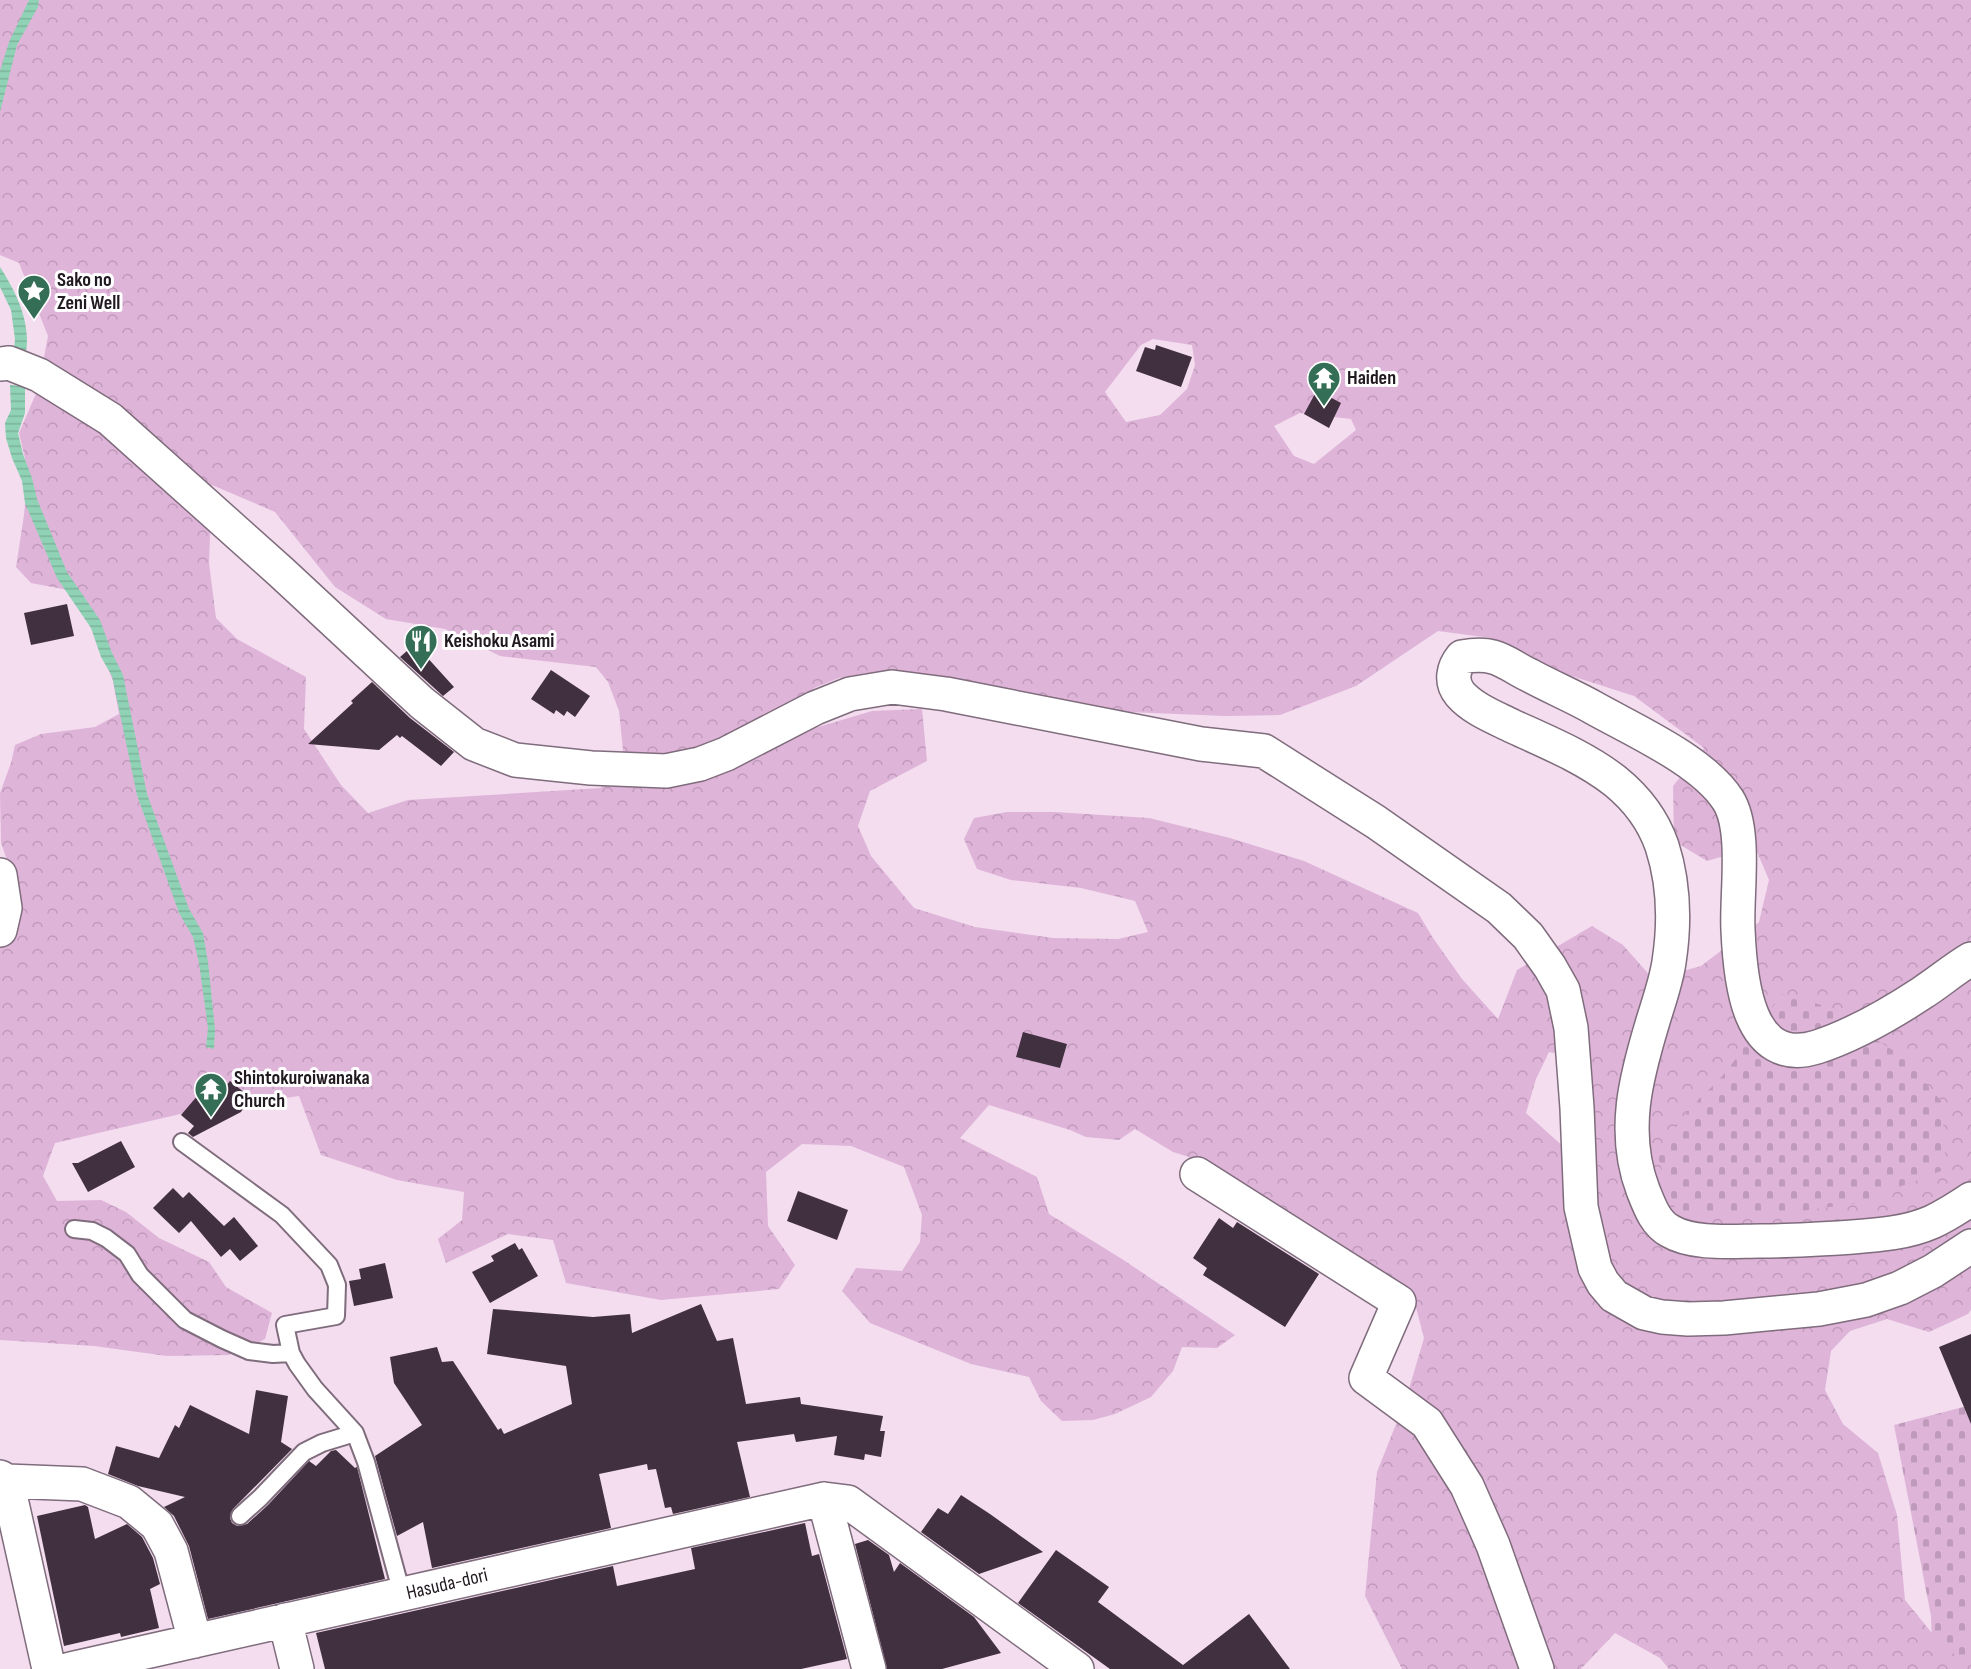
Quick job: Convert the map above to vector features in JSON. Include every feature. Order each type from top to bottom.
[{"type":"street","points":[[0,364],[9,363],[39,375],[110,419],[422,703],[474,744],[515,760],[591,768],[666,771],[700,764],[726,754],[815,708],[850,694],[892,687],[946,694],[1201,744],[1263,751],[1376,822],[1499,908],[1528,936],[1550,967],[1563,990],[1571,1029],[1581,1207],[1595,1268],[1603,1283],[1614,1296],[1644,1313],[1688,1319],[1724,1318],[1780,1314],[1843,1305],[1900,1288],[1934,1271],[1971,1246]]},
{"type":"street","points":[[1971,959],[1916,997],[1834,1040],[1815,1047],[1797,1050],[1778,1047],[1762,1033],[1753,1018],[1747,998],[1738,929],[1739,849],[1734,814],[1729,801],[1698,769],[1638,732],[1495,657],[1476,654],[1461,657],[1456,665],[1453,679],[1458,692],[1470,704],[1573,754],[1614,780],[1632,796],[1659,837],[1668,863],[1672,890],[1671,942],[1669,963],[1632,1106],[1631,1134],[1640,1183],[1657,1220],[1669,1231],[1683,1237],[1714,1240],[1795,1241],[1893,1233],[1914,1229],[1932,1222],[1971,1199]]},
{"type":"street","points":[[0,875],[5,908],[0,930]]},
{"type":"street","points":[[1197,1173],[1399,1302],[1366,1378],[1427,1423],[1467,1486],[1493,1545],[1537,1669]]},
{"type":"street","points":[[49,1669],[3,1479],[82,1484],[129,1502],[157,1525],[171,1551],[195,1641]]},
{"type":"street","points":[[869,1669],[824,1499],[848,1502],[1077,1669]]},
{"type":"street","name":"Hasuda-dori","points":[[70,1669],[127,1663],[195,1641],[824,1499]]},
{"type":"street","points":[[285,1620],[297,1669]]},
{"type":"lane","points":[[182,1142],[282,1215],[329,1265],[337,1284],[336,1316],[285,1325],[291,1353],[315,1389],[355,1433],[366,1462],[402,1594]]},
{"type":"lane","points":[[74,1228],[92,1231],[106,1238],[127,1254],[140,1275],[185,1320],[249,1351],[273,1354],[291,1353]]},
{"type":"lane","points":[[240,1516],[304,1452],[322,1443],[355,1433]]},
{"type":"green space","points":[[0,0],[1971,0],[1971,1310],[1968,1314],[1929,1332],[1887,1319],[1850,1331],[1831,1351],[1825,1390],[1843,1424],[1878,1453],[1897,1515],[1905,1600],[1936,1638],[1971,1657],[1971,1669],[1669,1669],[1660,1658],[1615,1633],[1581,1669],[1402,1669],[1365,1596],[1377,1472],[1406,1399],[1424,1338],[1412,1292],[1202,1161],[1173,1152],[1135,1129],[1119,1140],[1086,1137],[989,1105],[960,1138],[1037,1177],[1049,1214],[1122,1259],[1235,1335],[1217,1348],[1182,1347],[1173,1371],[1151,1397],[1115,1414],[1093,1420],[1062,1421],[1041,1401],[1029,1377],[971,1364],[870,1323],[842,1291],[856,1268],[902,1271],[920,1242],[922,1215],[904,1167],[851,1146],[802,1144],[766,1172],[768,1226],[795,1265],[779,1289],[661,1300],[566,1283],[553,1240],[508,1234],[446,1263],[438,1239],[462,1220],[464,1192],[397,1180],[321,1155],[299,1096],[189,1112],[55,1143],[43,1176],[57,1201],[101,1200],[126,1212],[159,1238],[209,1262],[226,1287],[272,1313],[265,1339],[229,1355],[167,1356],[94,1346],[0,1340],[0,867],[13,877],[1,843],[0,793],[15,745],[41,734],[95,727],[119,714],[113,681],[96,637],[73,591],[31,583],[16,567],[28,471],[19,433],[38,389],[48,336],[19,263],[0,255]],"holes":[[[1153,339],[1192,345],[1195,365],[1187,389],[1160,415],[1126,422],[1105,392],[1141,345]],[[1300,413],[1351,419],[1356,430],[1314,464],[1294,456],[1274,426]],[[212,485],[275,512],[335,587],[386,619],[445,629],[500,656],[596,667],[608,682],[619,711],[623,750],[601,788],[408,800],[368,813],[341,785],[304,729],[306,677],[237,639],[216,618],[209,563]],[[1438,631],[1491,638],[1553,670],[1634,696],[1704,748],[1673,786],[1674,841],[1707,861],[1755,847],[1769,880],[1759,922],[1701,966],[1653,979],[1623,945],[1592,926],[1517,970],[1498,1019],[1462,979],[1418,913],[1304,861],[1230,838],[1149,818],[1055,812],[1007,812],[974,818],[964,839],[977,869],[1011,880],[1081,888],[1135,901],[1148,932],[1118,939],[1053,938],[975,927],[914,908],[871,856],[858,826],[870,791],[927,761],[922,709],[872,711],[798,733],[814,688],[839,678],[866,673],[922,674],[973,682],[1104,711],[1225,716],[1280,715],[1356,686]],[[1549,1052],[1587,1059],[1567,1150],[1526,1113],[1536,1079]]]},
{"type":"green space","points":[[1782,994],[1825,1006],[1903,1057],[1942,1102],[1946,1169],[1857,1203],[1775,1215],[1676,1211],[1656,1151],[1678,1122],[1727,1071]]},
{"type":"green space","points":[[1971,1405],[1971,1661],[1932,1644],[1931,1616],[1894,1425]]},
{"type":"shaded area","points":[[29,0],[39,0],[38,7],[17,45],[0,112],[0,71],[9,42]]},
{"type":"shaded area","points":[[0,267],[21,308],[26,330],[26,352],[14,350],[15,339],[11,310],[0,287]]},
{"type":"shaded area","points":[[10,385],[25,386],[25,413],[18,433],[37,499],[67,572],[100,620],[123,675],[147,794],[189,909],[203,933],[215,1029],[214,1049],[206,1047],[208,1028],[193,937],[179,913],[137,795],[112,676],[101,657],[91,628],[57,578],[25,503],[22,481],[6,438],[5,423],[11,410]]},
{"type":"building","points":[[1156,345],[1192,357],[1181,387],[1136,371],[1145,347],[1155,350]]},
{"type":"building","name":"Haiden","points":[[1317,390],[1341,403],[1329,428],[1304,414]]},
{"type":"building","points":[[67,604],[74,636],[31,645],[24,613]]},
{"type":"building","name":"Keishoku Asami","points":[[415,644],[454,687],[443,696],[400,657]]},
{"type":"building","points":[[551,670],[590,696],[575,717],[567,711],[564,716],[556,710],[554,714],[531,699]]},
{"type":"building","points":[[372,682],[410,718],[454,752],[441,766],[402,736],[400,738],[397,735],[379,750],[308,744],[353,703],[351,701]]},
{"type":"building","points":[[1023,1032],[1067,1044],[1060,1068],[1016,1057]]},
{"type":"building","name":"Shintokuroiwanaka Church","points":[[230,1081],[250,1097],[241,1112],[193,1137],[188,1133],[194,1126],[181,1115],[204,1088],[216,1098]]},
{"type":"building","points":[[121,1141],[135,1167],[88,1192],[72,1163],[78,1163]]},
{"type":"building","points":[[173,1188],[183,1198],[189,1192],[224,1226],[234,1217],[258,1246],[240,1261],[230,1249],[221,1257],[191,1221],[179,1233],[153,1208]]},
{"type":"building","points":[[798,1191],[848,1210],[837,1240],[787,1221]]},
{"type":"building","points":[[1219,1218],[1233,1228],[1237,1222],[1319,1274],[1285,1327],[1203,1275],[1207,1268],[1193,1258]]},
{"type":"building","points":[[515,1243],[519,1250],[522,1248],[538,1276],[490,1303],[472,1272],[494,1261],[491,1256]]},
{"type":"building","points":[[385,1263],[393,1298],[354,1306],[349,1281],[361,1279],[359,1269]]},
{"type":"building","points":[[701,1304],[717,1341],[733,1338],[746,1404],[800,1397],[801,1404],[883,1416],[880,1431],[885,1431],[881,1457],[865,1454],[864,1460],[834,1455],[837,1436],[796,1442],[794,1434],[737,1442],[750,1497],[673,1514],[671,1507],[665,1508],[656,1469],[648,1470],[647,1464],[599,1474],[611,1528],[432,1568],[423,1522],[397,1536],[375,1456],[422,1425],[394,1383],[390,1357],[437,1347],[442,1362],[453,1361],[498,1430],[501,1428],[504,1434],[572,1404],[566,1366],[487,1354],[493,1309],[593,1317],[630,1314],[632,1333]]},
{"type":"building","points":[[1971,1334],[1971,1424],[1939,1347]]},
{"type":"building","points":[[256,1390],[288,1396],[281,1442],[292,1449],[233,1509],[230,1518],[232,1523],[237,1526],[247,1524],[309,1461],[316,1466],[331,1451],[336,1450],[355,1468],[357,1467],[385,1579],[208,1619],[189,1546],[174,1516],[164,1507],[185,1497],[138,1486],[108,1474],[116,1446],[159,1458],[175,1425],[179,1428],[190,1405],[249,1434]]},
{"type":"building","points":[[961,1495],[1043,1552],[979,1574],[921,1532],[938,1508],[948,1514]]},
{"type":"building","points":[[85,1505],[88,1507],[95,1539],[127,1524],[142,1537],[153,1558],[160,1584],[150,1589],[159,1628],[121,1637],[120,1633],[64,1646],[37,1516]]},
{"type":"building","points":[[805,1523],[812,1556],[819,1554],[847,1659],[801,1669],[325,1669],[316,1633],[613,1566],[617,1586],[695,1569],[691,1548]]},
{"type":"building","points":[[868,1540],[889,1555],[894,1572],[900,1563],[974,1617],[1001,1653],[942,1669],[887,1669],[855,1544]]},
{"type":"building","points":[[1056,1550],[1109,1587],[1098,1602],[1183,1665],[1249,1614],[1290,1669],[1110,1669],[1018,1603]]},
{"type":"place","name":"Sako no Zeni Well","points":[[34,320]]},
{"type":"place","name":"Haiden","points":[[1324,407]]},
{"type":"place","name":"Keishoku Asami","points":[[421,670]]},
{"type":"place","name":"Shintokuroiwanaka Church","points":[[211,1118]]}]
